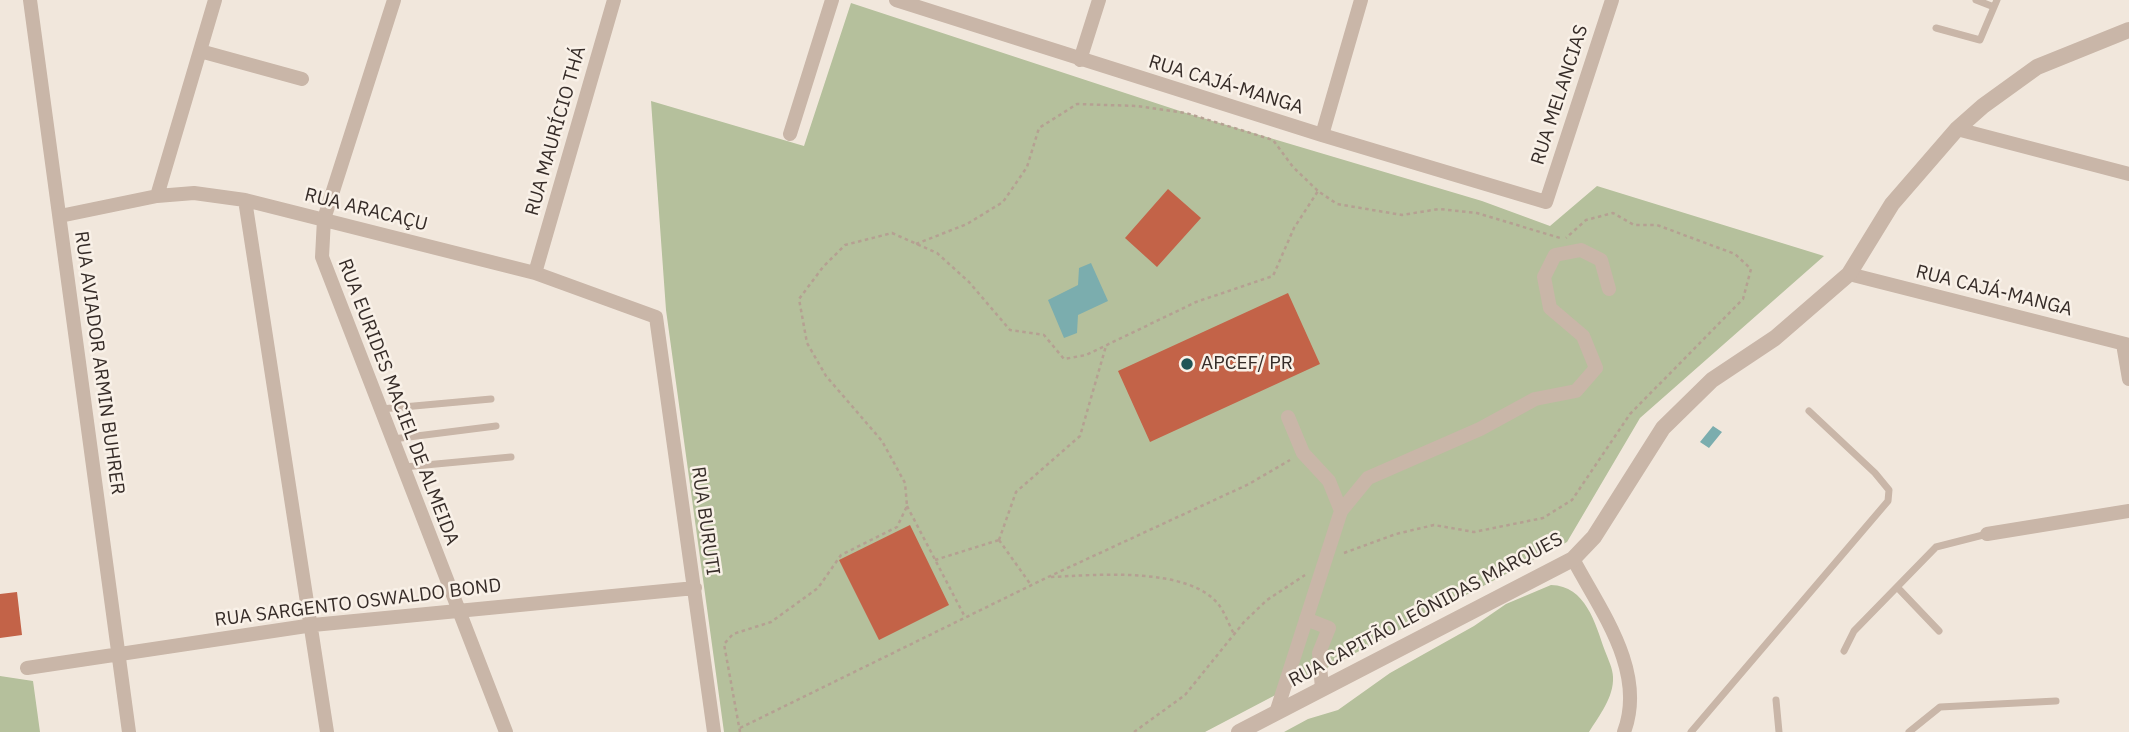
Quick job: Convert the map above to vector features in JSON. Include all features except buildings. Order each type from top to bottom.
[{"type":"street","name":"RUA AVIADOR ARMIN BUHRER","points":[[30,0],[130,732]]},
{"type":"street","points":[[157,197],[215,0]]},
{"type":"street","name":"RUA EURIDES MACIEL DE ALMEIDA","points":[[394,0],[324,219],[322,257],[506,732]]},
{"type":"street","name":"RUA MAURÍCIO THÁ","points":[[535,273],[614,0]]},
{"type":"street","points":[[790,134],[832,0]]},
{"type":"street","name":"RUA CAJÁ-MANGA","points":[[896,0],[1321,135],[1546,202]]},
{"type":"street","points":[[1080,60],[1099,0]]},
{"type":"street","points":[[1321,135],[1361,0]]},
{"type":"street","name":"RUA MELANCIAS","points":[[1546,202],[1612,0]]},
{"type":"street","name":"RUA CAPITÃO LEÔNIDAS MARQUES","points":[[1239,732],[1573,559],[1594,537],[1663,428],[1712,380],[1775,338],[1849,275],[1892,204],[1957,129],[1983,106],[2037,67],[2129,30]]},
{"type":"street","points":[[200,51],[302,79]]},
{"type":"street","points":[[1957,129],[2129,174]]},
{"type":"street","name":"RUA ARACAÇU","points":[[60,216],[157,197],[194,193],[245,200],[535,273],[656,317]]},
{"type":"street","points":[[245,200],[313,625],[327,732]]},
{"type":"street","points":[[1276,713],[1341,512],[1368,478],[1480,429],[1535,399],[1576,391],[1595,368],[1583,336],[1550,308],[1544,277],[1555,255],[1581,250],[1601,260],[1609,289]]},
{"type":"street","name":"RUA CAJÁ-MANGA","points":[[1849,275],[2126,345]]},
{"type":"street","name":"RUA BURUTI","points":[[656,317],[714,732]]},
{"type":"street","points":[[2126,345],[2129,379]]},
{"type":"street","points":[[1288,417],[1303,453],[1329,481],[1341,512]]},
{"type":"street","points":[[1987,534],[2129,511]]},
{"type":"street","points":[[1573,559],[1624,654],[1630,702],[1623,732]]},
{"type":"street","name":"RUA SARGENTO OSWALDO BOND","points":[[27,668],[313,625],[695,588]]},
{"type":"street","points":[[1306,619],[1328,628],[1319,653],[1322,689]]},
{"type":"street","points":[[1297,645],[1319,653]]},
{"type":"lane","points":[[1936,28],[1980,40],[1996,3],[1976,0]]},
{"type":"lane","points":[[380,409],[491,399]]},
{"type":"lane","points":[[1691,732],[1888,501],[1889,490],[1875,472],[1809,411]]},
{"type":"lane","points":[[392,439],[496,426]]},
{"type":"lane","points":[[403,467],[511,457]]},
{"type":"lane","points":[[1844,651],[1854,631],[1936,547],[1987,534]]},
{"type":"lane","points":[[1896,587],[1939,632]]},
{"type":"lane","points":[[1776,700],[1779,732]]},
{"type":"lane","points":[[1909,732],[1940,707],[2056,701]]},
{"type":"path","points":[[916,244],[967,224],[1003,202],[1027,167],[1039,128],[1077,104],[1137,106],[1186,113],[1273,140],[1293,167],[1318,191],[1337,204],[1402,215],[1439,209],[1477,214],[1565,239],[1586,220],[1613,213],[1634,225],[1657,225],[1735,254],[1751,269],[1743,299],[1630,414],[1572,500],[1543,518],[1474,532],[1434,525],[1396,534],[1325,561],[1267,600],[1234,634],[1185,695],[1133,732]]},
{"type":"path","points":[[965,617],[907,506],[905,483],[882,441],[826,376],[807,343],[799,299],[823,267],[845,245],[892,233],[937,254],[969,282],[1010,330],[1044,335],[1064,359],[1086,355],[1196,302],[1273,276],[1294,228],[1318,191]]},
{"type":"path","points":[[999,540],[1016,492],[1080,436],[1106,346]]},
{"type":"path","points":[[907,506],[897,527],[841,555],[818,588],[771,622],[733,634],[724,644],[740,730],[1031,585],[1249,484],[1303,453]]},
{"type":"path","points":[[935,560],[999,540]]},
{"type":"path","points":[[999,540],[1031,585]]},
{"type":"path","points":[[1048,577],[1128,576],[1181,580],[1218,604],[1234,634]]},
{"type":"green space","name":"APCEF/ PR","points":[[851,3],[1186,113],[1482,201],[1550,226],[1597,186],[1824,256],[1640,418],[1567,542],[1205,732],[724,732],[666,310],[651,101],[804,146]]},
{"type":"green space","points":[[1551,585],[1563,587],[1581,599],[1593,618],[1612,671],[1613,684],[1608,699],[1589,732],[1284,732],[1308,719],[1338,710],[1390,673],[1474,626],[1506,604]]},
{"type":"green space","points":[[0,676],[33,681],[40,732],[0,732]]},
{"type":"water","points":[[1091,263],[1108,301],[1078,315],[1077,333],[1064,338],[1048,300],[1078,285],[1079,268]]},
{"type":"water","points":[[1713,426],[1722,432],[1709,448],[1700,442]]},
{"type":"place","name":"APCEF/ PR","points":[[1187,364]]}]
